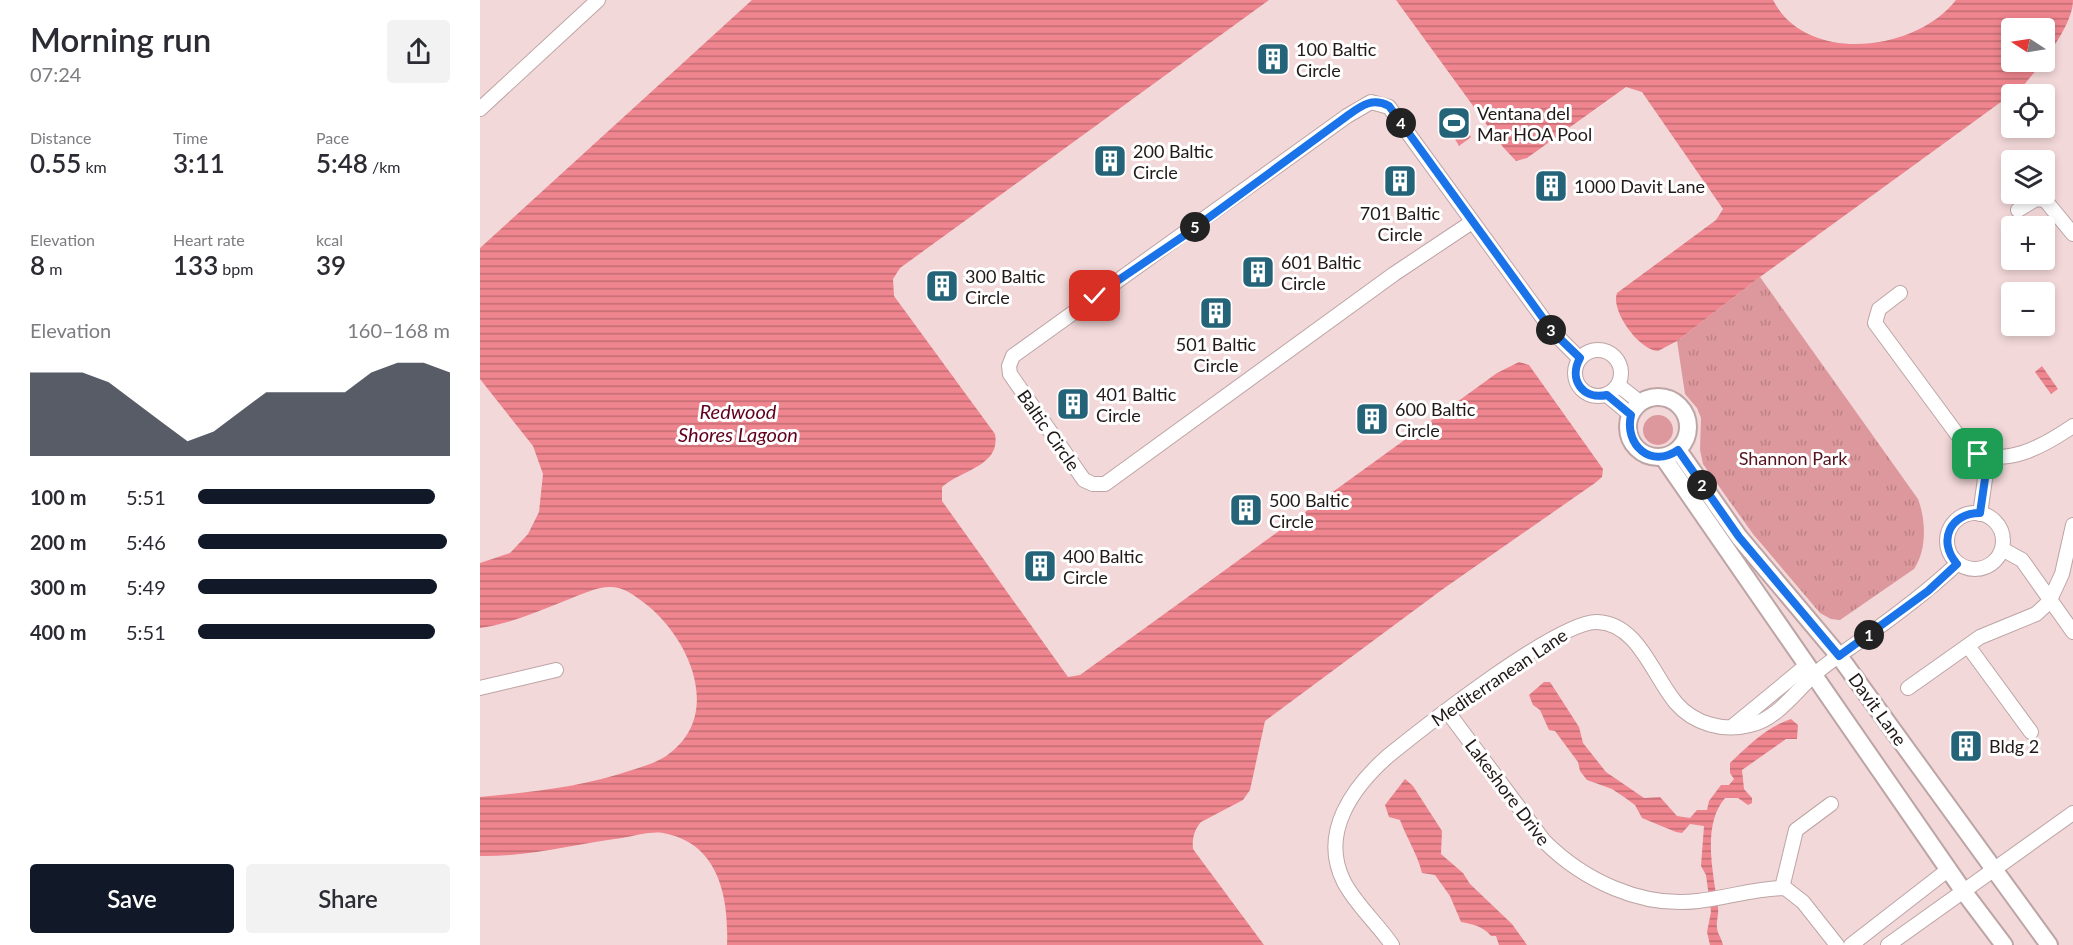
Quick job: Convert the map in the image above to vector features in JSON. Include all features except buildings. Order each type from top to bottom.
[{"type":"street","points":[[480,109],[598,0]]},
{"type":"street","name":"Baltic Circle","points":[[1368,102],[1378,102],[1389,106],[1472,222],[1394,274],[1105,484],[1093,484],[1084,480],[1012,378],[1009,369],[1013,356],[1368,102]]},
{"type":"street","points":[[2018,210],[2036,199],[2045,200],[2073,234]]},
{"type":"street","points":[[1472,222],[1553,332],[1580,358]]},
{"type":"street","points":[[1900,293],[1879,309],[1875,323],[1968,449],[1988,458],[2024,453],[2073,426]]},
{"type":"street","points":[[1607,395],[1618,385],[1621,369],[1614,356],[1600,349],[1592,350],[1580,358],[1575,373],[1580,387],[1592,396],[1607,395],[1636,409]]},
{"type":"street","points":[[1618,385],[1636,409]]},
{"type":"street","points":[[1660,398],[1678,405],[1684,413],[1687,432],[1671,453],[1646,455],[1632,442],[1629,434],[1636,409],[1660,398]]},
{"type":"street","name":"Davit Lane","points":[[1671,453],[1839,656],[2049,945]]},
{"type":"street","name":"Davit Lane","points":[[1671,453],[1810,670],[1964,892],[2004,945]]},
{"type":"street","points":[[1980,513],[1988,458]]},
{"type":"street","points":[[1980,513],[1993,519],[2001,532],[2002,549],[1992,564],[1984,568],[1974,570],[1957,564],[1947,548],[1949,530],[1962,516],[1980,513]]},
{"type":"street","points":[[1908,688],[1980,637],[2036,614],[2049,602],[2062,574],[2073,525]]},
{"type":"street","points":[[2002,549],[2022,560],[2049,602],[2073,632]]},
{"type":"street","points":[[1810,670],[1839,656],[1928,591],[1957,564]]},
{"type":"street","name":"Mediterranean Lane","points":[[1392,945],[1343,881],[1336,859],[1338,827],[1348,800],[1370,772],[1447,711],[1546,642],[1574,626],[1603,622],[1620,629],[1635,642],[1686,713],[1711,726],[1733,726],[1810,670]]},
{"type":"street","points":[[1968,646],[2031,732]]},
{"type":"street","points":[[480,688],[556,670]]},
{"type":"street","name":"Lakeshore Drive","points":[[1447,711],[1544,841],[1561,858],[1589,877],[1638,897],[1669,901],[1698,901],[1782,888]]},
{"type":"street","points":[[1832,804],[1796,830],[1782,888],[1795,894],[1803,902],[1837,945]]},
{"type":"street","points":[[1888,945],[2073,813]]},
{"type":"street","points":[[1851,945],[1949,869]]},
{"type":"green space","name":"Shannon Park","points":[[1760,277],[1918,499],[1921,507],[1924,525],[1923,544],[1914,569],[1840,620],[1831,619],[1820,613],[1753,534],[1703,464],[1700,450],[1701,418],[1697,408],[1685,394],[1677,341]]},
{"type":"green space","points":[[1658,415],[1669,419],[1673,430],[1669,441],[1658,445],[1647,441],[1643,430],[1647,419]]},
{"type":"water","name":"Redwood Shores Lagoon","points":[[752,0],[1269,0],[900,268],[893,279],[894,296],[995,434],[992,453],[978,466],[942,487],[942,501],[1068,677],[1080,675],[1497,373],[1519,362],[1529,365],[1603,469],[1602,477],[1595,483],[1443,589],[1265,721],[1250,790],[1243,800],[1201,822],[1193,838],[1193,849],[1264,945],[727,945],[726,909],[717,875],[697,848],[682,839],[663,833],[653,833],[534,852],[480,856],[480,797],[576,785],[614,776],[657,761],[670,753],[686,736],[695,717],[697,696],[693,674],[685,653],[673,633],[643,602],[620,588],[605,587],[594,590],[524,617],[480,628],[480,563],[510,553],[528,534],[539,512],[543,474],[533,446],[480,379],[480,248]]},
{"type":"water","points":[[1396,0],[1773,0],[1789,21],[1810,35],[1835,42],[1862,44],[1889,40],[1915,31],[1938,18],[1956,0],[2073,0],[2067,24],[2055,44],[2055,18],[2001,18],[2001,72],[2035,72],[2025,84],[2001,84],[2001,102],[1760,277],[1677,341],[1658,351],[1643,344],[1628,329],[1618,310],[1617,293],[1716,220],[1723,209],[1642,92],[1626,87],[1527,158],[1516,161],[1503,147]]},
{"type":"water","name":"Ventana del Mar HOA Pool","points":[[1450,106],[1471,137],[1459,146],[1440,113]]},
{"type":"water","points":[[2042,366],[2058,389],[2051,394],[2035,372]]},
{"type":"water","points":[[1544,682],[1550,682],[1579,727],[1583,743],[1606,772],[1644,798],[1660,797],[1677,816],[1690,818],[1697,810],[1707,810],[1709,801],[1721,785],[1729,785],[1734,779],[1730,773],[1730,763],[1758,738],[1782,722],[1791,719],[1798,725],[1797,739],[1786,739],[1742,770],[1744,789],[1752,798],[1752,803],[1748,805],[1738,798],[1725,798],[1713,822],[1712,866],[1718,908],[1717,925],[1723,945],[1710,945],[1707,932],[1711,912],[1706,875],[1701,866],[1704,826],[1690,824],[1682,833],[1676,832],[1642,818],[1635,805],[1624,797],[1612,789],[1587,780],[1580,771],[1578,762],[1555,731],[1549,730],[1540,710],[1533,705],[1529,695]]},
{"type":"water","points":[[1405,779],[1413,786],[1442,831],[1441,854],[1463,873],[1470,884],[1512,924],[1527,945],[1499,945],[1496,936],[1491,936],[1477,926],[1461,922],[1450,896],[1435,875],[1422,873],[1400,820],[1389,817],[1385,805]]},
{"type":"place","name":"100 Baltic Circle","points":[[1273,59]]},
{"type":"place","name":"Ventana del Mar HOA Pool","points":[[1454,123]]},
{"type":"place","name":"200 Baltic Circle","points":[[1110,161]]},
{"type":"place","name":"701 Baltic Circle","points":[[1400,181]]},
{"type":"place","name":"1000 Davit Lane","points":[[1551,186]]},
{"type":"place","name":"601 Baltic Circle","points":[[1258,272]]},
{"type":"place","name":"300 Baltic Circle","points":[[942,286]]},
{"type":"place","name":"501 Baltic Circle","points":[[1216,313]]},
{"type":"place","name":"401 Baltic Circle","points":[[1073,404]]},
{"type":"place","name":"600 Baltic Circle","points":[[1372,419]]},
{"type":"place","name":"500 Baltic Circle","points":[[1246,510]]},
{"type":"place","name":"400 Baltic Circle","points":[[1040,566]]},
{"type":"place","name":"Bldg 2","points":[[1966,746]]},
{"type":"route","points":[[1095,296],[1139,264],[1185,235],[1364,104],[1378,102],[1389,106],[1553,332],[1580,358],[1575,373],[1580,387],[1592,396],[1607,395],[1631,415],[1629,434],[1638,450],[1646,455],[1663,457],[1678,450],[1739,537],[1782,584],[1839,656],[1928,591],[1957,564],[1947,548],[1947,538],[1954,522],[1962,516],[1980,513],[1988,458],[1978,454]]}]
